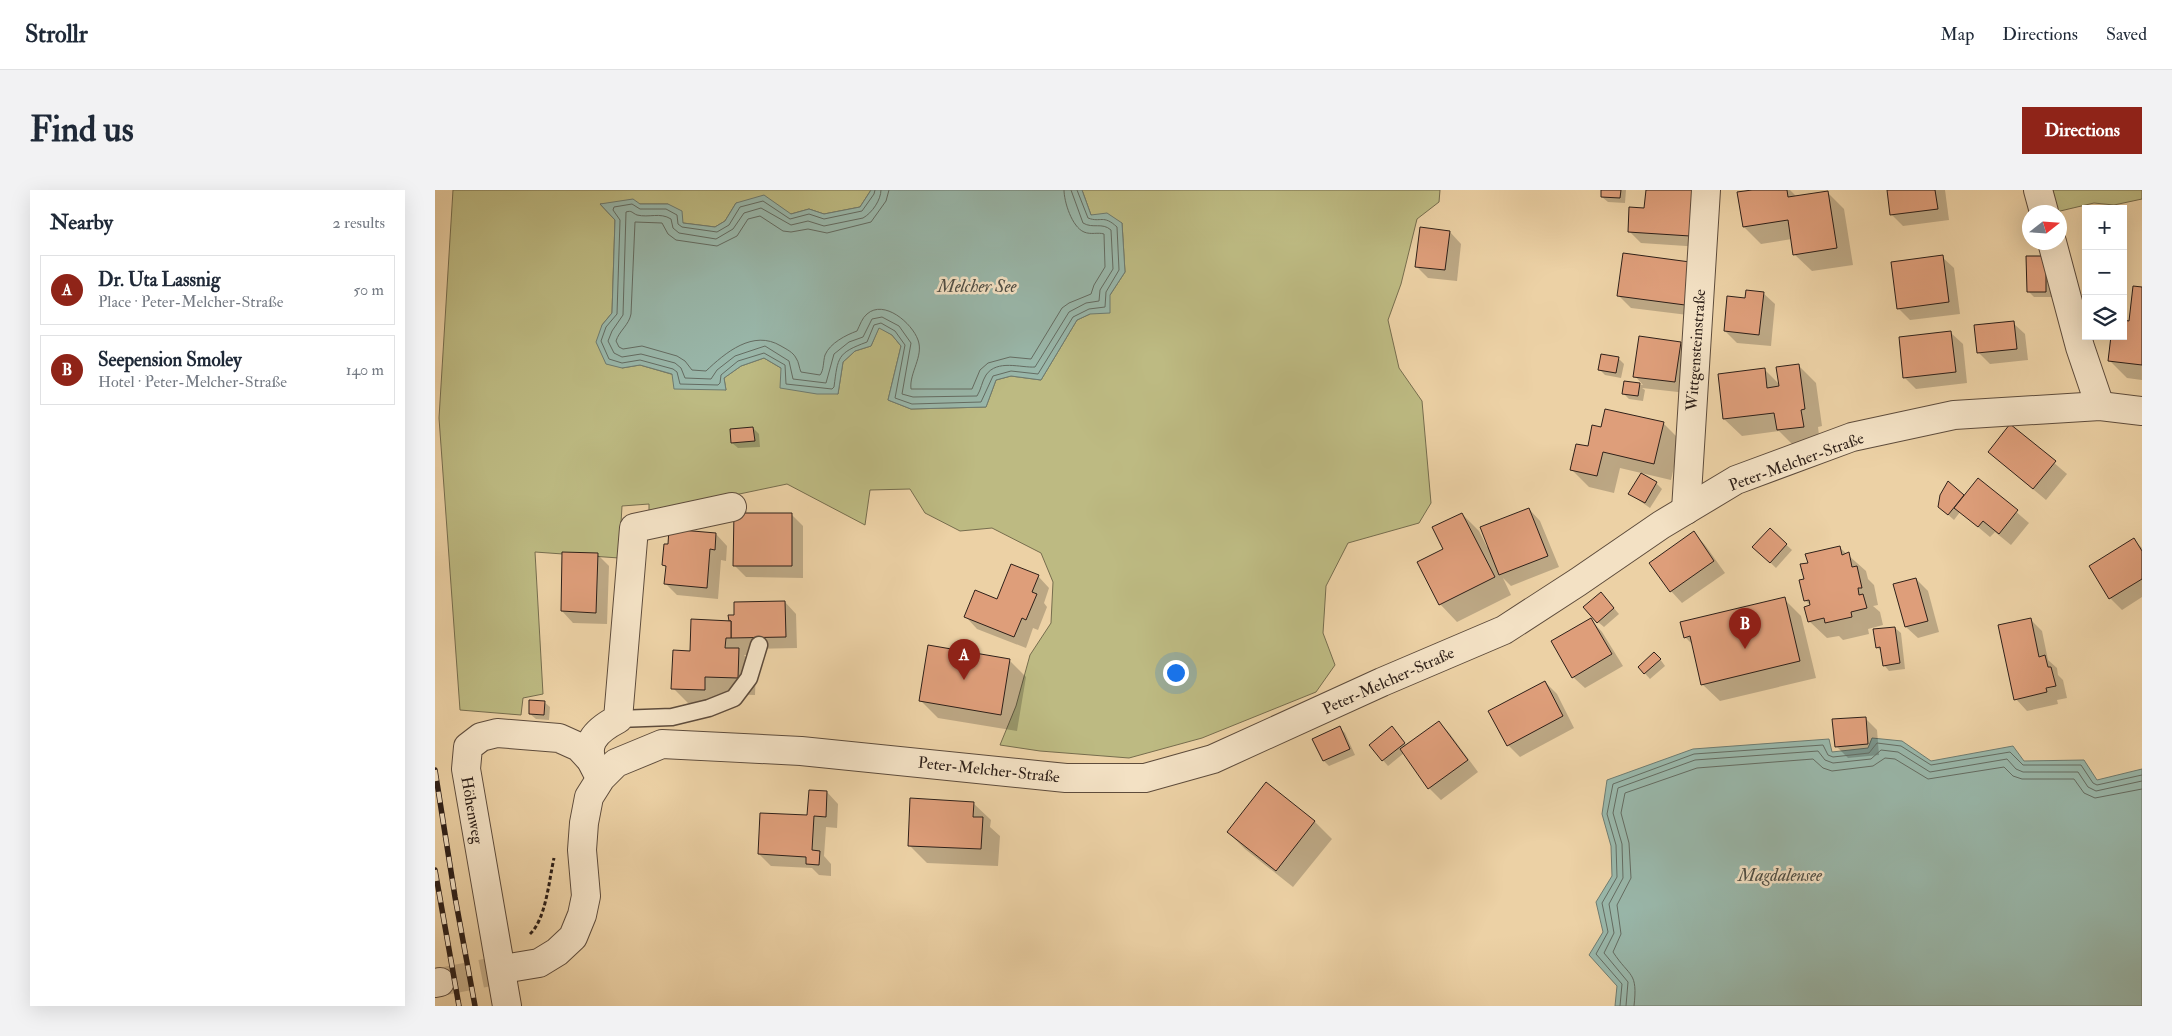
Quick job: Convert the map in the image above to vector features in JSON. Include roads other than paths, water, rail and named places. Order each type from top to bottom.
[{"type":"street","name":"Wittgensteinstraße","points":[[1685,510],[1705,190]]},
{"type":"street","points":[[2038,190],[2042,205]]},
{"type":"street","points":[[2054,250],[2080,347],[2100,406]]},
{"type":"street","name":"Peter-Melcher-Straße","points":[[595,769],[616,763],[662,744],[801,751],[1066,778],[1145,778],[1213,759],[1382,682],[1504,630],[1685,510],[1736,480],[1853,437],[1954,415],[2100,406],[2142,411]]},
{"type":"street","points":[[618,719],[634,528],[732,507]]},
{"type":"street","name":"Peter-Melcher-Straße","points":[[515,966],[539,963],[557,952],[573,937],[582,915],[586,896],[582,850],[584,823],[595,769],[590,744],[601,728],[618,719]]},
{"type":"street","name":"Höhenweg","points":[[507,1006],[466,769],[468,747],[481,737],[497,733],[559,738],[579,746],[595,769]]},
{"type":"lane","points":[[618,719],[672,718],[709,708],[734,698],[749,678],[759,645]]},
{"type":"water","name":"Melcher See","points":[[871,190],[1082,190],[1091,215],[1107,213],[1122,223],[1125,272],[1110,295],[1110,313],[1090,314],[1077,320],[1041,380],[1011,376],[996,380],[986,407],[911,409],[888,400],[901,346],[892,335],[879,328],[871,346],[855,351],[843,362],[838,394],[817,394],[780,388],[781,368],[764,358],[741,366],[724,378],[726,390],[674,389],[672,374],[640,365],[622,368],[606,364],[596,342],[602,325],[612,313],[615,220],[600,204],[633,199],[640,204],[668,204],[682,211],[683,223],[715,227],[725,221],[736,203],[764,195],[791,214],[809,209],[824,214],[860,207]]},
{"type":"water","name":"Magdalensee","points":[[1872,738],[1902,741],[1931,761],[2013,746],[2024,761],[2084,760],[2097,780],[2142,769],[2142,1006],[1615,1006],[1617,986],[1589,955],[1603,932],[1596,902],[1612,876],[1611,846],[1602,814],[1607,780],[1693,749],[1829,739],[1832,752],[1868,748]]},
{"type":"tunnel","points":[[440,982],[515,967]]},
{"type":"railway","points":[[435,770],[455,897],[475,1006]]},
{"type":"railway","points":[[435,870],[459,1006]]},
{"type":"place","name":"Seepension Smoley","points":[[1745,649]]},
{"type":"place","name":"Dr. Uta Lassnig","points":[[964,680]]}]
